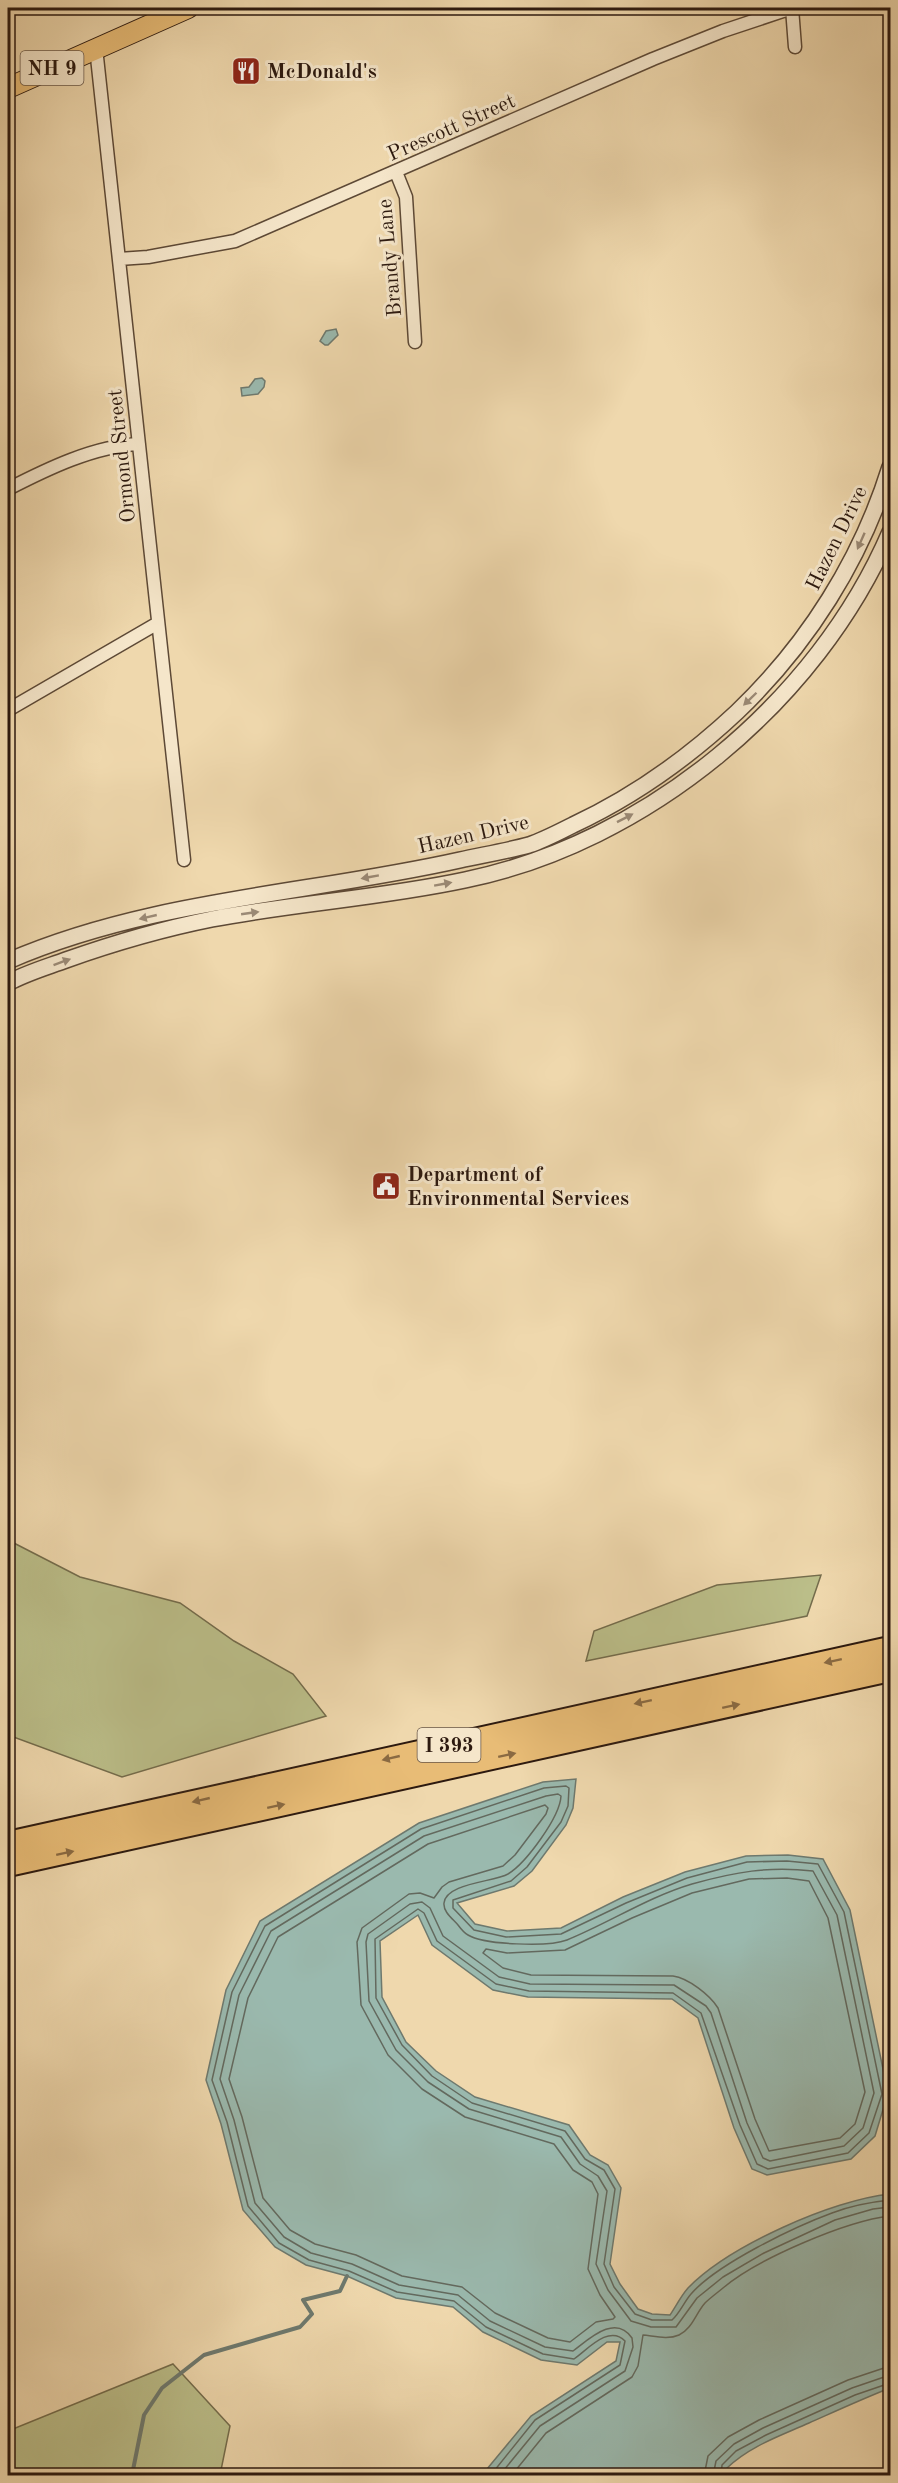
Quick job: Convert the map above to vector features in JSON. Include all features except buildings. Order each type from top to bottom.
[{"type":"highway","name":"I 393","points":[[8,1843],[891,1648]]},
{"type":"highway","name":"I 393","points":[[8,1865],[891,1670]]},
{"type":"main road","name":"NH 9","points":[[8,88],[188,8]]},
{"type":"street","points":[[792,8],[795,47]]},
{"type":"street","name":"Prescott Street","points":[[119,259],[148,257],[235,241],[653,59],[723,31],[792,8]]},
{"type":"street","name":"Ormond Street","points":[[96,48],[184,860]]},
{"type":"street","name":"Brandy Lane","points":[[396,172],[406,197],[416,342]]},
{"type":"street","points":[[8,489],[76,459],[121,445],[139,444]]},
{"type":"street","name":"Hazen Drive","points":[[8,961],[50,943],[115,924],[241,898],[434,866],[530,844],[603,811],[648,785],[689,755],[757,692],[787,659],[822,612],[852,561],[891,467]]},
{"type":"street","name":"Hazen Drive","points":[[8,983],[103,946],[171,928],[215,919],[466,880],[536,862],[642,810],[680,786],[715,759],[791,687],[848,615],[891,532]]},
{"type":"street","points":[[8,710],[158,623]]},
{"type":"green space","points":[[8,1540],[80,1577],[180,1603],[234,1641],[293,1674],[326,1716],[122,1777],[8,1735]]},
{"type":"green space","points":[[821,1575],[807,1616],[586,1661],[594,1631],[717,1585]]},
{"type":"green space","points":[[173,2364],[230,2426],[220,2475],[8,2475],[8,2431]]},
{"type":"water","points":[[336,329],[338,335],[328,345],[320,341],[326,331]]},
{"type":"water","points":[[262,378],[265,381],[264,387],[258,394],[242,396],[241,388],[249,387],[255,379]]},
{"type":"water","points":[[576,1779],[573,1808],[566,1825],[532,1871],[514,1886],[457,1903],[475,1924],[507,1931],[561,1928],[623,1897],[685,1872],[746,1856],[788,1855],[823,1859],[850,1910],[888,2093],[875,2136],[851,2159],[767,2175],[752,2169],[734,2128],[698,2018],[672,1999],[528,1997],[493,1990],[432,1945],[418,1915],[380,1941],[382,1997],[406,2042],[436,2071],[475,2097],[569,2125],[590,2155],[608,2165],[621,2188],[610,2264],[620,2284],[638,2309],[652,2314],[670,2315],[688,2288],[706,2272],[755,2241],[811,2215],[866,2198],[890,2194],[890,2388],[755,2448],[727,2468],[727,2475],[482,2475],[531,2416],[616,2361],[620,2342],[607,2342],[577,2365],[541,2360],[483,2332],[453,2307],[396,2298],[347,2276],[306,2265],[275,2247],[243,2210],[221,2124],[206,2080],[226,1990],[260,1921],[419,1823],[543,1782]]},
{"type":"waterway","points":[[126,2476],[133,2470],[144,2415],[162,2388],[204,2355],[300,2327],[312,2314],[303,2300],[340,2291],[347,2276]]},
{"type":"place","name":"McDonald's","points":[[246,71]]},
{"type":"place","name":"Department of Environmental Services","points":[[386,1186]]}]
